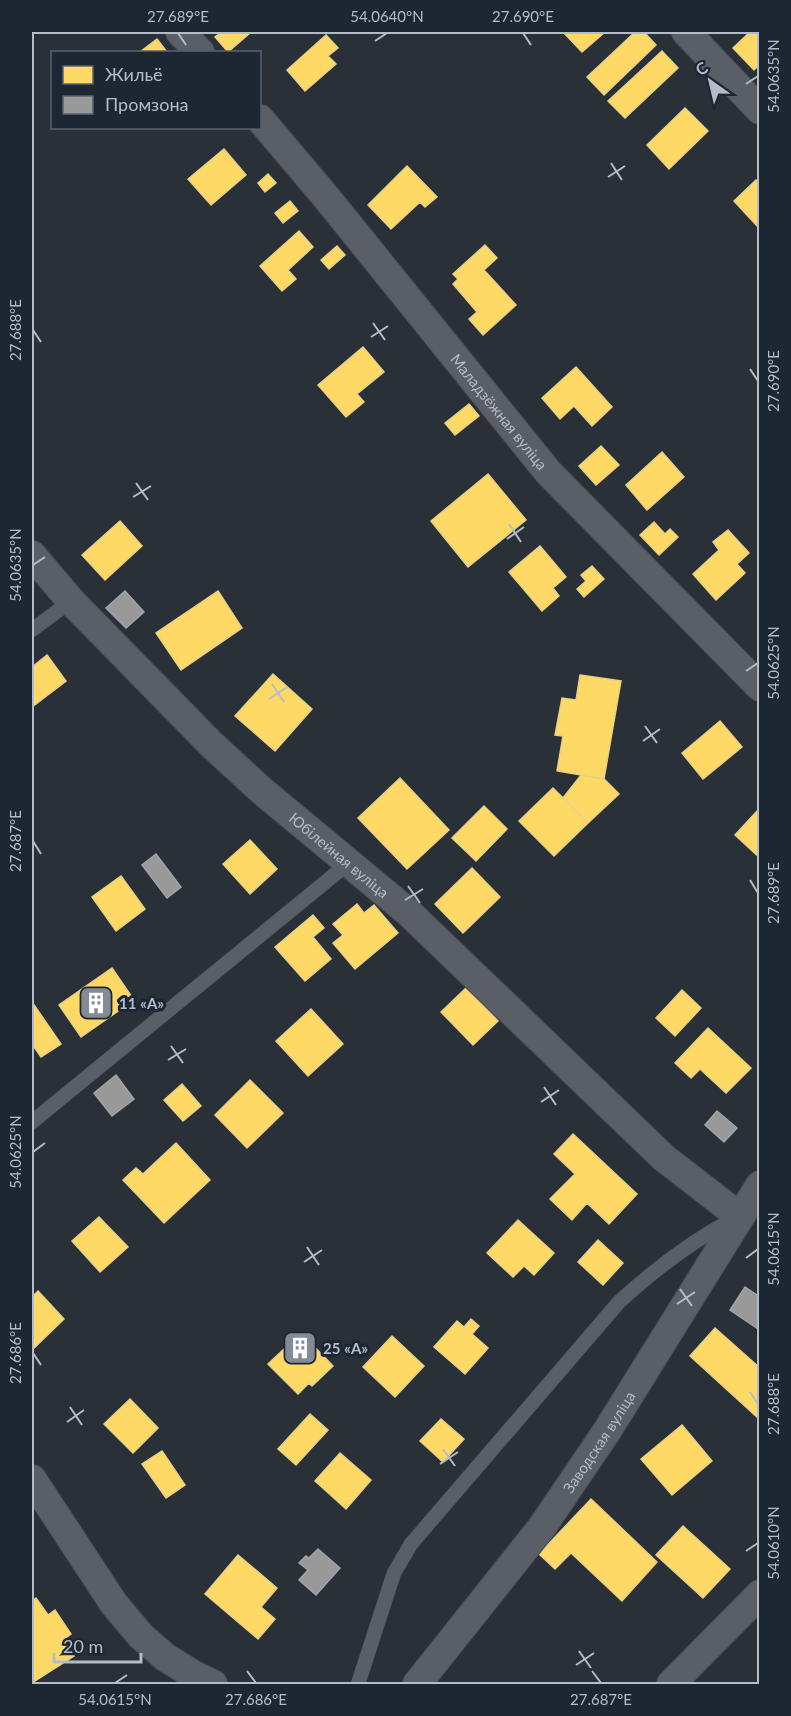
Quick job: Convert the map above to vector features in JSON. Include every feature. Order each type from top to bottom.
[{"type":"street","points":[[180,32],[199,51]]},
{"type":"street","points":[[686,32],[759,110]]},
{"type":"street","name":"Маладзёжная вуліца","points":[[261,120],[326,197],[548,472],[759,687]]},
{"type":"street","name":"Юбілейная вуліца","points":[[32,555],[71,601],[211,744],[261,790],[408,912],[664,1158],[739,1216]]},
{"type":"street","name":"Заводская вуліца","points":[[417,1684],[542,1527],[607,1431],[759,1185]]},
{"type":"street","points":[[32,1479],[114,1604],[141,1636],[165,1657],[213,1684]]},
{"type":"street","points":[[671,1684],[759,1594]]},
{"type":"lane","points":[[32,630],[71,601]]},
{"type":"lane","points":[[32,1122],[350,862]]},
{"type":"lane","points":[[358,1684],[394,1573],[411,1544],[619,1302],[652,1271],[700,1237],[739,1216]]},
{"type":"building: Жильё","points":[[222,32],[250,33],[229,51],[215,37]]},
{"type":"building: Жильё","points":[[563,32],[605,32],[582,52]]},
{"type":"building: Жильё","points":[[635,32],[644,32],[656,45],[604,95],[587,77]]},
{"type":"building: Жильё","points":[[750,32],[760,32],[760,64],[754,70],[733,48]]},
{"type":"building: Жильё","points":[[326,35],[338,48],[328,56],[336,64],[305,91],[287,70]]},
{"type":"building: Жильё","points":[[157,39],[166,51],[141,51]]},
{"type":"building: Жильё","points":[[662,51],[678,68],[625,118],[608,101]]},
{"type":"building: Жильё","points":[[685,108],[708,131],[669,169],[647,145]]},
{"type":"building: Жильё","points":[[224,149],[246,175],[211,205],[188,179]]},
{"type":"building: Жильё","points":[[407,166],[437,197],[425,207],[420,202],[391,229],[368,205]]},
{"type":"building: Жильё","points":[[268,174],[276,183],[265,192],[258,183]]},
{"type":"building: Жильё","points":[[756,180],[760,184],[760,229],[734,201]]},
{"type":"building: Жильё","points":[[290,201],[298,211],[283,223],[275,213]]},
{"type":"building: Жильё","points":[[299,231],[313,247],[288,270],[296,279],[282,291],[260,266]]},
{"type":"building: Жильё","points":[[485,245],[497,258],[484,270],[516,305],[483,335],[469,319],[477,312],[453,284],[458,279],[453,274]]},
{"type":"building: Жильё","points":[[337,246],[345,255],[329,269],[321,260]]},
{"type":"building: Жильё","points":[[363,347],[384,372],[357,394],[364,402],[346,417],[318,385]]},
{"type":"building: Жильё","points":[[576,367],[612,407],[592,426],[574,406],[560,419],[542,398]]},
{"type":"building: Жильё","points":[[469,404],[479,416],[455,435],[445,423]]},
{"type":"building: Жильё","points":[[601,446],[619,465],[596,485],[579,466]]},
{"type":"building: Жильё","points":[[662,452],[684,477],[647,510],[626,485]]},
{"type":"building: Жильё","points":[[488,474],[526,520],[468,567],[431,521]]},
{"type":"building: Жильё","points":[[120,521],[142,546],[105,580],[82,555]]},
{"type":"building: Жильё","points":[[654,522],[665,534],[670,529],[678,537],[659,555],[640,535]]},
{"type":"building: Жильё","points":[[728,530],[749,553],[737,564],[745,573],[716,600],[693,574],[719,550],[713,542]]},
{"type":"building: Жильё","points":[[540,546],[566,577],[553,588],[559,596],[542,611],[509,572]]},
{"type":"building: Жильё","points":[[592,566],[604,579],[584,597],[577,589],[586,581],[581,575]]},
{"type":"building: Жильё","points":[[218,591],[242,628],[181,670],[156,633]]},
{"type":"building: Жильё","points":[[47,655],[66,681],[32,707],[32,667]]},
{"type":"building: Жильё","points":[[273,674],[312,709],[275,751],[235,716]]},
{"type":"building: Жильё","points":[[580,675],[621,681],[604,779],[557,771],[563,736],[555,735],[562,698],[576,700]]},
{"type":"building: Жильё","points":[[720,721],[742,747],[703,779],[682,753]]},
{"type":"building: Жильё","points":[[581,775],[604,779],[619,794],[588,823],[563,798]]},
{"type":"building: Жильё","points":[[400,778],[449,830],[407,869],[358,818]]},
{"type":"building: Жильё","points":[[553,788],[588,823],[554,856],[519,821]]},
{"type":"building: Жильё","points":[[484,806],[507,829],[476,861],[452,838]]},
{"type":"building: Жильё","points":[[760,808],[760,858],[735,835]]},
{"type":"building: Жильё","points":[[250,840],[277,869],[250,894],[223,864]]},
{"type":"building: Жильё","points":[[472,868],[500,897],[463,933],[435,904]]},
{"type":"building: Жильё","points":[[121,876],[145,909],[116,931],[92,897]]},
{"type":"building: Жильё","points":[[357,904],[364,913],[374,905],[398,933],[355,969],[333,943],[343,935],[333,924]]},
{"type":"building: Жильё","points":[[313,915],[324,928],[313,937],[331,959],[305,981],[275,947]]},
{"type":"building: Жильё","name":"11 «А»","points":[[112,968],[134,1000],[81,1037],[59,1005]]},
{"type":"building: Жильё","points":[[466,988],[498,1021],[473,1045],[441,1012]]},
{"type":"building: Жильё","points":[[682,990],[701,1008],[675,1036],[656,1018]]},
{"type":"building: Жильё","points":[[32,1002],[61,1044],[41,1057],[32,1044]]},
{"type":"building: Жильё","points":[[311,1009],[343,1044],[308,1076],[276,1041]]},
{"type":"building: Жильё","points":[[708,1028],[751,1068],[726,1093],[700,1069],[691,1078],[675,1063]]},
{"type":"building: Жильё","points":[[250,1080],[283,1113],[247,1148],[215,1115]]},
{"type":"building: Жильё","points":[[182,1084],[201,1106],[183,1121],[164,1100]]},
{"type":"building: Жильё","points":[[573,1134],[637,1194],[609,1224],[587,1203],[572,1220],[550,1199],[575,1174],[554,1154]]},
{"type":"building: Жильё","points":[[176,1143],[210,1180],[164,1223],[123,1180],[136,1168],[143,1174]]},
{"type":"building: Жильё","points":[[99,1217],[128,1247],[100,1272],[72,1241]]},
{"type":"building: Жильё","points":[[518,1220],[554,1253],[534,1275],[524,1266],[513,1277],[487,1253]]},
{"type":"building: Жильё","points":[[598,1240],[623,1263],[603,1285],[578,1262]]},
{"type":"building: Жильё","points":[[38,1291],[64,1319],[34,1348],[32,1345],[32,1297]]},
{"type":"building: Жильё","points":[[471,1319],[479,1326],[472,1334],[488,1348],[465,1374],[434,1347],[457,1321],[464,1327]]},
{"type":"building: Жильё","points":[[715,1328],[760,1368],[760,1415],[757,1417],[690,1356]]},
{"type":"building: Жильё","name":"25 «А»","points":[[301,1333],[333,1366],[312,1386],[309,1383],[298,1394],[268,1364]]},
{"type":"building: Жильё","points":[[392,1336],[424,1366],[395,1397],[363,1367]]},
{"type":"building: Жильё","points":[[130,1399],[158,1428],[133,1453],[104,1424]]},
{"type":"building: Жильё","points":[[310,1414],[328,1430],[296,1465],[278,1449]]},
{"type":"building: Жильё","points":[[441,1419],[464,1439],[443,1462],[420,1441]]},
{"type":"building: Жильё","points":[[682,1425],[712,1461],[672,1495],[641,1459]]},
{"type":"building: Жильё","points":[[162,1451],[185,1485],[166,1498],[142,1464]]},
{"type":"building: Жильё","points":[[340,1453],[371,1480],[346,1509],[315,1481]]},
{"type":"building: Жильё","points":[[591,1499],[657,1562],[622,1601],[571,1553],[555,1569],[539,1554]]},
{"type":"building: Жильё","points":[[683,1526],[730,1569],[703,1598],[656,1555]]},
{"type":"building: Жильё","points":[[238,1555],[277,1588],[261,1607],[275,1619],[258,1639],[205,1594]]},
{"type":"building: Жильё","points":[[36,1598],[48,1615],[55,1610],[71,1634],[63,1640],[74,1656],[32,1683],[32,1601]]},
{"type":"building: Промзона","points":[[125,591],[144,612],[126,628],[106,608]]},
{"type":"building: Промзона","points":[[156,854],[181,887],[167,898],[142,865]]},
{"type":"building: Промзона","points":[[116,1075],[134,1099],[112,1116],[94,1093]]},
{"type":"building: Промзона","points":[[717,1111],[737,1128],[724,1142],[705,1125]]},
{"type":"building: Промзона","points":[[745,1287],[760,1297],[758,1329],[730,1310]]},
{"type":"building: Промзона","points":[[318,1549],[340,1568],[316,1595],[299,1580],[308,1570],[299,1563],[306,1556],[309,1558]]},
{"type":"place","name":"11 «А»","points":[[96,1003]]},
{"type":"place","name":"25 «А»","points":[[300,1348]]}]
